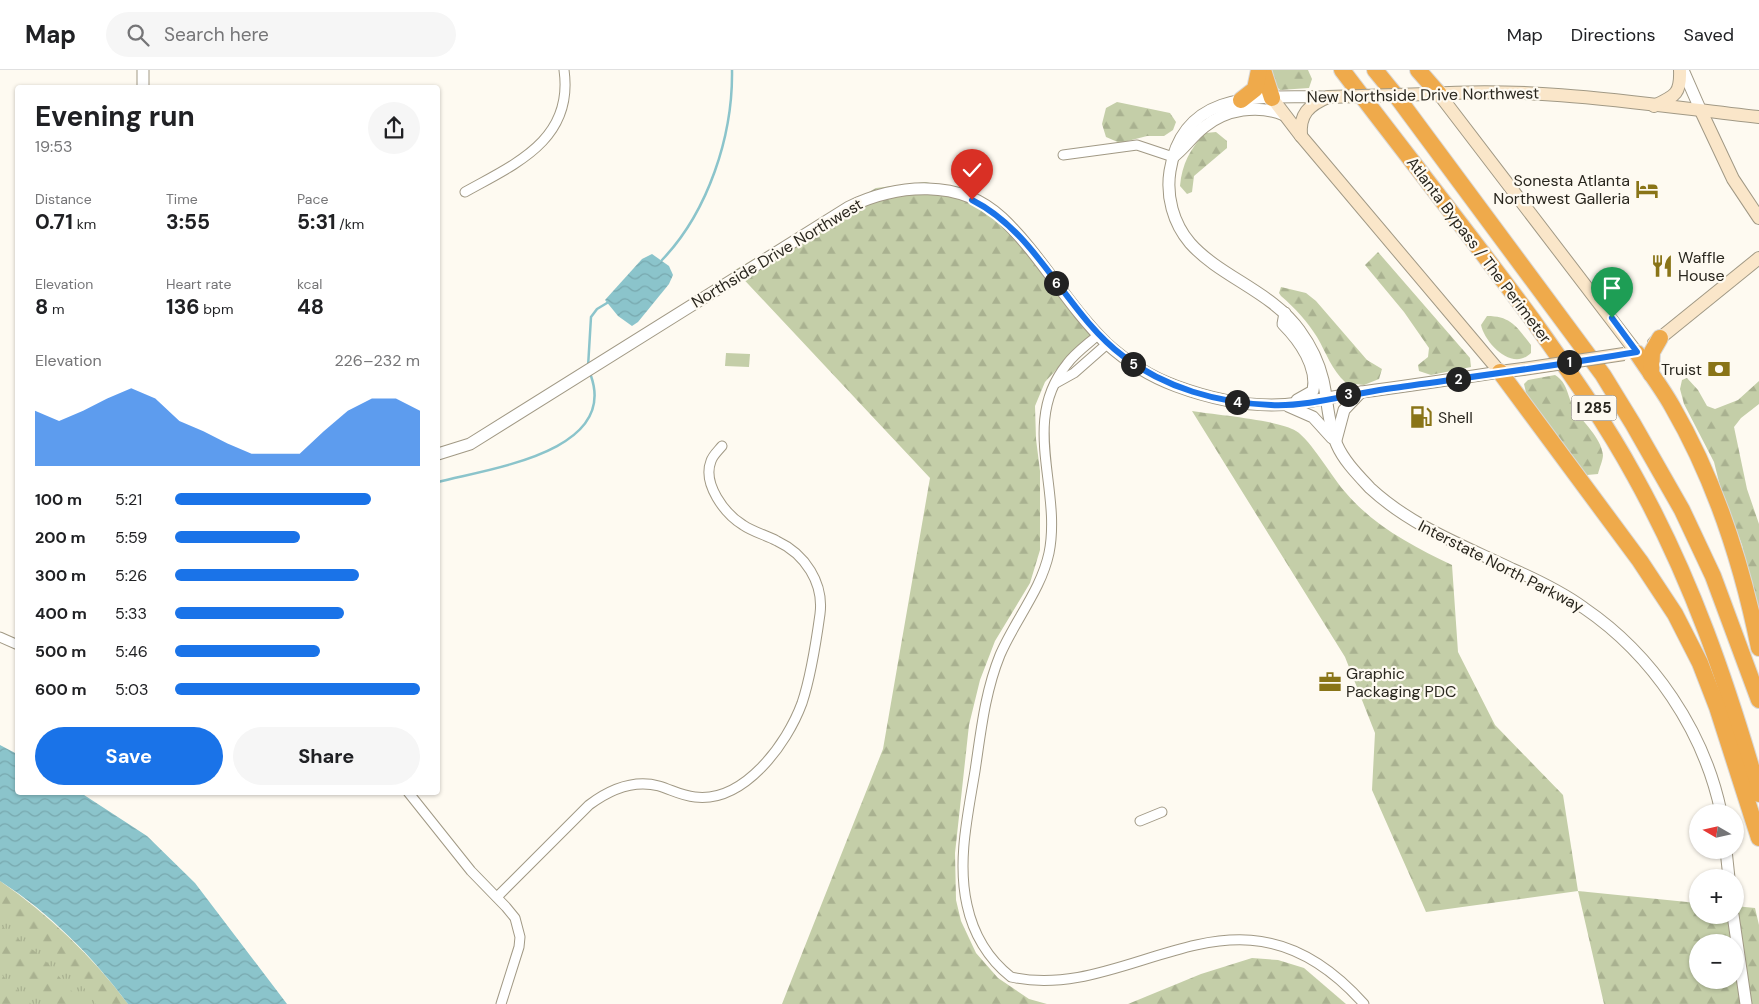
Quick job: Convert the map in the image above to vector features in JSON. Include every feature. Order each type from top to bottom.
[{"type":"highway","points":[[1241,100],[1255,89],[1259,70]]},
{"type":"highway","points":[[1263,70],[1272,98]]},
{"type":"highway","name":"Atlanta Bypass / The Perimeter","points":[[1342,70],[1521,304],[1578,384],[1634,474],[1665,533],[1712,642],[1759,794]]},
{"type":"highway","name":"Atlanta Bypass / The Perimeter","points":[[1375,70],[1397,96],[1593,361],[1633,424],[1682,510],[1713,576],[1759,700]]},
{"type":"highway","points":[[1418,70],[1434,94]]},
{"type":"highway","points":[[1651,374],[1652,352],[1660,338]]},
{"type":"highway","points":[[1630,353],[1651,374],[1672,406],[1716,494],[1740,566],[1759,648]]},
{"type":"highway","points":[[1500,372],[1640,561],[1675,614],[1700,663],[1717,707],[1759,838]]},
{"type":"main road","points":[[1654,106],[1671,98],[1678,91],[1681,70]]},
{"type":"main road","name":"New Northside Drive Northwest","points":[[1328,96],[1524,92],[1759,117]]},
{"type":"main road","points":[[1434,94],[1630,353]]},
{"type":"main road","points":[[1301,136],[1301,121],[1306,110],[1328,96]]},
{"type":"main road","points":[[1272,98],[1301,136],[1500,372]]},
{"type":"main road","points":[[1701,111],[1730,174],[1759,218]]},
{"type":"main road","name":"Northside Drive Northwest","points":[[1500,372],[1630,353],[1660,338],[1759,258]]},
{"type":"street","points":[[143,85],[144,70]]},
{"type":"street","points":[[465,192],[523,160],[546,139],[558,120],[564,99],[564,70]]},
{"type":"street","points":[[1681,70],[1701,111]]},
{"type":"street","name":"New Northside Drive Northwest","points":[[1326,398],[1323,378],[1313,351],[1302,332],[1284,313],[1199,252],[1181,232],[1172,212],[1169,194],[1169,174],[1180,137],[1202,113],[1217,106],[1241,100],[1328,96]]},
{"type":"street","points":[[1063,155],[1137,145],[1173,157],[1204,126],[1222,116],[1236,111],[1258,109],[1272,110],[1284,115]]},
{"type":"street","name":"Northside Drive Northwest","points":[[440,453],[470,444],[849,207],[873,196],[898,190],[923,188],[948,192],[972,200],[996,213],[1023,242],[1107,344],[1139,368],[1174,386],[1219,399],[1253,404],[1284,405],[1500,372]]},
{"type":"street","points":[[1284,313],[1283,324],[1308,359],[1315,380],[1313,391],[1304,398],[1284,405]]},
{"type":"street","points":[[1030,989],[1012,978],[992,960],[973,927],[966,903],[965,841],[985,706],[992,677],[1008,637],[1038,584],[1049,552],[1051,520],[1044,416],[1049,393],[1067,364],[1098,335]]},
{"type":"street","points":[[1056,383],[1074,372],[1107,344]]},
{"type":"street","points":[[1336,443],[1344,410],[1361,392]]},
{"type":"street","name":"Interstate North Parkway","points":[[1326,398],[1336,443],[1360,478],[1406,517],[1426,529],[1565,595],[1586,609],[1638,655],[1664,685],[1686,718],[1703,754],[1719,804]]},
{"type":"street","points":[[1284,405],[1314,417],[1336,443]]},
{"type":"street","points":[[497,897],[589,805],[604,794],[623,786],[642,784],[658,786],[696,797],[713,797],[728,793],[744,784],[764,764],[795,719],[806,688],[820,613],[818,586],[809,567],[795,551],[778,541],[744,527],[724,509],[715,493],[709,470],[710,462],[722,446]]},
{"type":"street","points":[[0,637],[15,644]]},
{"type":"street","points":[[410,795],[471,871],[515,918],[520,937],[519,948],[501,1004]]},
{"type":"street","points":[[1140,821],[1162,812]]},
{"type":"street","points":[[1734,924],[1746,1004]]},
{"type":"street","points":[[1259,953],[1285,955],[1312,963],[1335,976],[1364,1004]]},
{"type":"green space","points":[[1272,70],[1308,70],[1312,79],[1309,88],[1280,90],[1276,86]]},
{"type":"green space","points":[[1117,102],[1170,113],[1176,122],[1173,130],[1164,136],[1147,136],[1120,143],[1106,137],[1102,124],[1106,108]]},
{"type":"green space","points":[[1216,132],[1227,141],[1227,148],[1194,176],[1192,192],[1187,194],[1180,186],[1188,157],[1205,133]]},
{"type":"green space","points":[[926,182],[969,193],[1009,224],[1095,336],[1045,382],[1035,406],[1036,439],[1040,471],[1040,550],[1030,583],[995,641],[980,680],[969,725],[955,853],[956,900],[961,921],[976,953],[998,978],[1029,999],[1047,1004],[782,1004],[883,749],[930,478],[735,270],[876,188]]},
{"type":"green space","points":[[1378,252],[1470,358],[1471,367],[1431,375],[1419,371],[1418,365],[1428,357],[1429,348],[1404,312],[1365,265]]},
{"type":"green space","points":[[1281,287],[1306,293],[1316,301],[1367,360],[1382,369],[1379,379],[1364,385],[1346,383],[1333,367],[1309,326],[1281,296],[1279,293]]},
{"type":"green space","points":[[1487,316],[1502,318],[1513,324],[1531,345],[1531,353],[1524,358],[1516,359],[1500,353],[1488,340],[1481,325]]},
{"type":"green space","points":[[726,353],[750,354],[749,367],[725,366]]},
{"type":"green space","points":[[1555,375],[1562,382],[1574,408],[1602,448],[1603,455],[1598,474],[1587,475],[1580,470],[1528,401],[1524,384],[1528,380]]},
{"type":"green space","points":[[1687,378],[1698,390],[1707,406],[1715,409],[1738,400],[1759,381],[1759,404],[1741,418],[1734,427],[1747,489],[1759,524],[1759,622],[1742,545],[1720,486],[1714,462],[1684,404],[1680,389],[1682,380]]},
{"type":"green space","points":[[1192,411],[1262,421],[1288,427],[1296,431],[1315,450],[1346,493],[1369,516],[1395,535],[1452,565],[1458,652],[1495,725],[1563,795],[1578,891],[1426,912],[1372,790],[1375,733],[1345,657]]},
{"type":"green space","points":[[0,881],[128,1004],[0,1004]]},
{"type":"green space","points":[[0,881],[36,908],[69,937],[100,969],[128,1004],[96,1004],[75,976],[52,952],[0,907]]},
{"type":"green space","points":[[1578,891],[1689,902],[1689,924],[1744,924],[1744,907],[1755,908],[1759,925],[1759,1004],[1604,1004]]},
{"type":"green space","points":[[0,925],[42,957],[83,1004],[52,1004],[0,956]]},
{"type":"green space","points":[[1252,958],[1278,960],[1304,968],[1346,1004],[1128,1004],[1201,974]]},
{"type":"green space","points":[[0,973],[31,1004],[0,1004]]},
{"type":"water","points":[[652,254],[669,266],[673,275],[669,284],[638,322],[632,326],[618,316],[605,300],[642,259]]},
{"type":"water","points":[[0,745],[15,753],[15,795],[84,795],[147,836],[195,883],[287,1004],[128,1004],[100,969],[70,937],[36,907],[0,881]]},
{"type":"waterway","points":[[662,260],[678,241],[692,219],[705,196],[715,172],[728,121],[732,70]]},
{"type":"waterway","points":[[588,367],[591,317],[597,309],[607,303]]},
{"type":"waterway","points":[[440,482],[515,463],[543,453],[567,440],[585,423],[594,402],[591,376]]},
{"type":"place","name":"Sonesta Atlanta Northwest Galleria","points":[[1647,189]]},
{"type":"place","name":"Waffle House","points":[[1662,266]]},
{"type":"place","name":"Truist","points":[[1719,369]]},
{"type":"place","name":"Shell","points":[[1421,417]]},
{"type":"place","name":"Graphic Packaging PDC","points":[[1330,682]]},
{"type":"route","points":[[972,200],[1001,218],[1107,344],[1139,368],[1174,386],[1219,399],[1253,404],[1298,404],[1361,392],[1637,352],[1612,318]]}]
